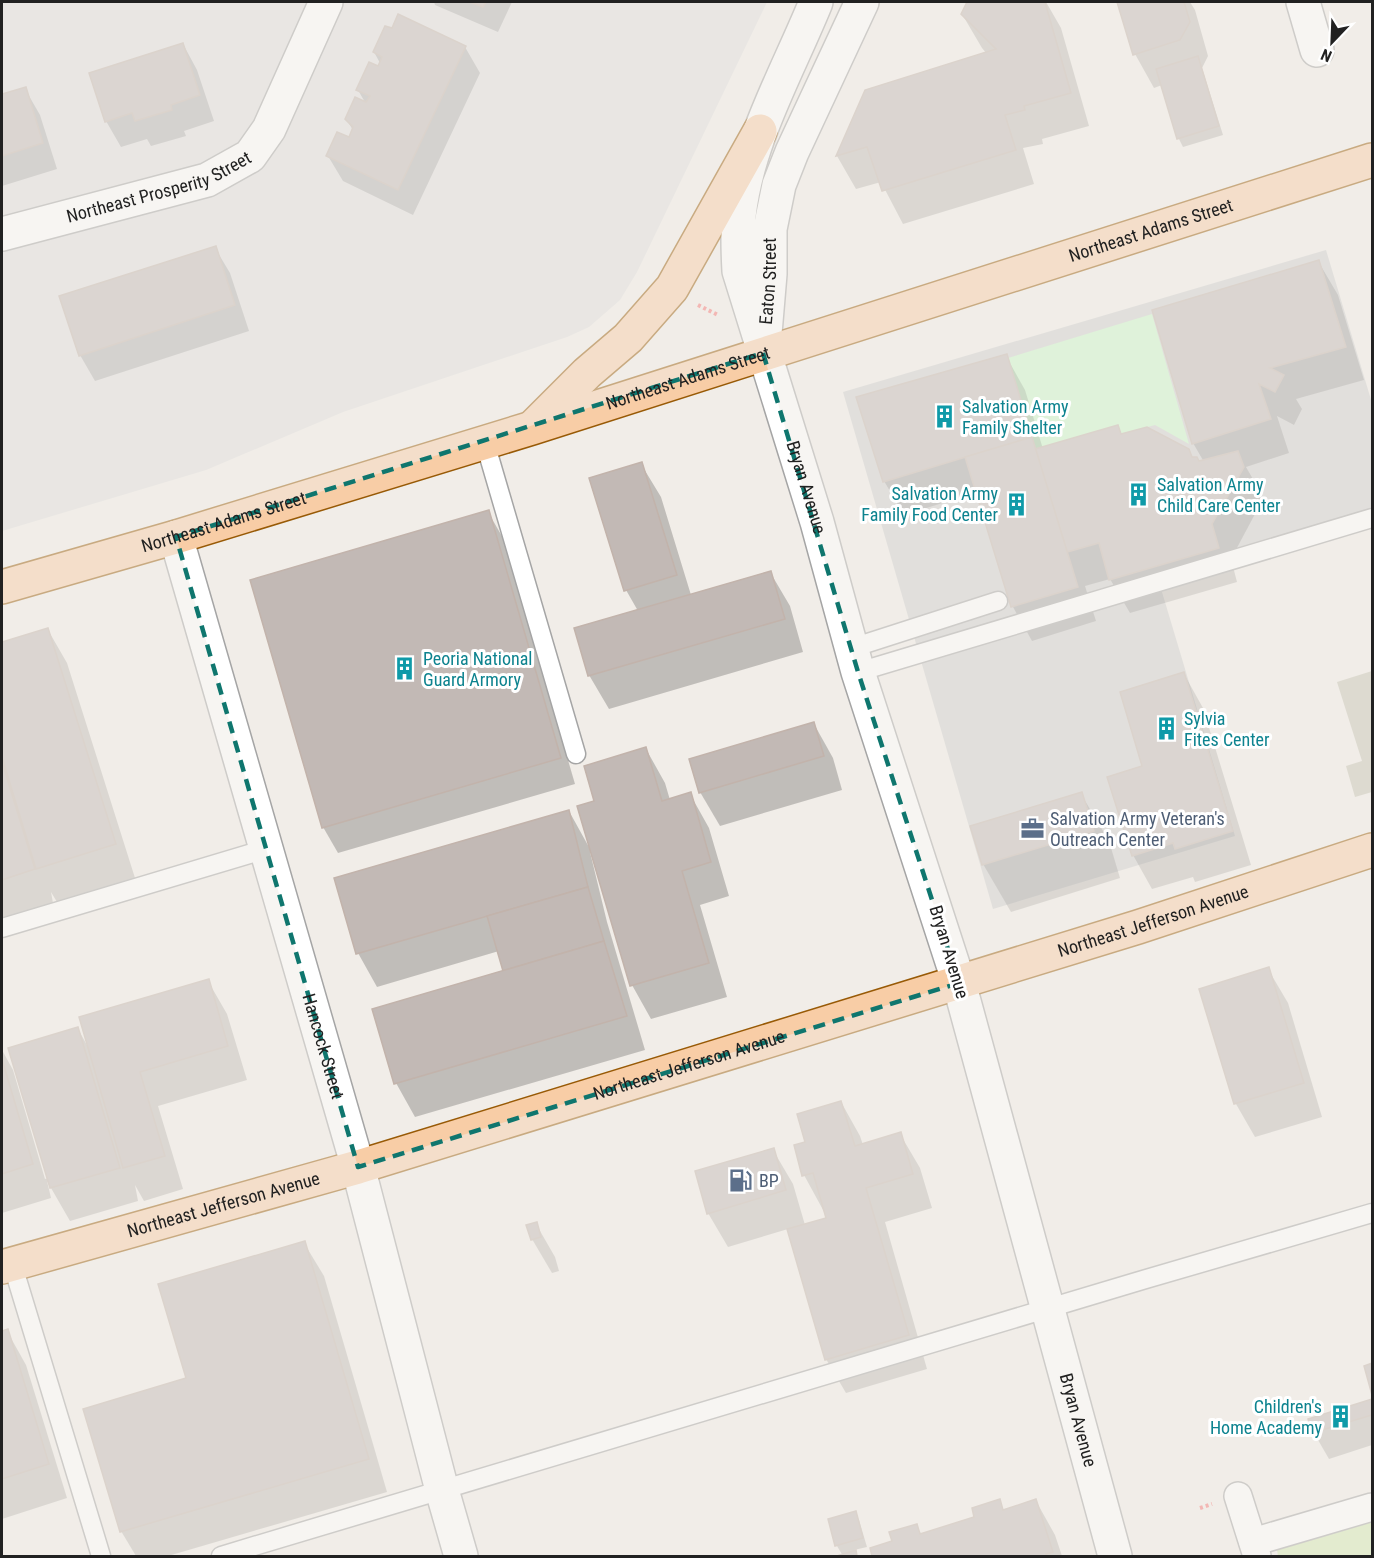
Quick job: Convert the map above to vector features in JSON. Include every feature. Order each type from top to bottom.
[{"type":"main road","points":[[531,428],[586,373],[628,338],[672,288],[760,131]]},
{"type":"main road","name":"Northeast Adams Street","points":[[2,587],[176,537],[484,443],[1372,160]]},
{"type":"main road","name":"Northeast Jefferson Avenue","points":[[7,1265],[358,1167],[1138,927],[1372,849]]},
{"type":"street","name":"Northeast Prosperity Street","points":[[2,234],[207,180],[250,156],[269,129],[326,2]]},
{"type":"street","name":"Eaton Street","points":[[763,353],[739,271],[737,243],[739,214],[751,158],[760,131],[816,2]]},
{"type":"street","name":"Eaton Street","points":[[763,353],[770,274],[770,229],[779,185],[862,2]]},
{"type":"street","points":[[1304,2],[1317,50]]},
{"type":"street","name":"Bryan Avenue","points":[[763,353],[817,522],[855,660],[959,983],[1115,1557]]},
{"type":"street","name":"Hancock Street","points":[[176,537],[358,1167],[461,1557]]},
{"type":"street","points":[[1238,1496],[1255,1549],[1372,1507]]},
{"type":"lane","points":[[484,443],[576,754]]},
{"type":"lane","points":[[855,660],[1372,518]]},
{"type":"lane","points":[[855,660],[998,601]]},
{"type":"lane","points":[[2,928],[266,849]]},
{"type":"lane","points":[[221,1557],[1372,1214]]},
{"type":"lane","points":[[7,1265],[101,1557]]},
{"type":"path","points":[[695,304],[721,316]]},
{"type":"highlighted area","points":[[763,353],[858,672],[959,983],[358,1167],[176,537]]},
{"type":"shaded area","points":[[2,2],[767,2],[637,272],[620,300],[589,327],[567,337],[343,412],[206,470],[2,531]]},
{"type":"shaded area","points":[[1326,250],[1372,403],[1372,518],[1159,582],[1235,836],[993,909],[843,392]]},
{"type":"shaded area","points":[[1372,671],[1372,792],[1355,797],[1346,766],[1362,761],[1337,682]]},
{"type":"green space","points":[[1152,314],[1189,444],[1155,425],[1121,434],[1118,426],[1035,449],[1008,358]]},
{"type":"green space","points":[[1372,1522],[1372,1556],[1278,1556],[1277,1550]]},
{"type":"building","points":[[470,2],[486,2],[483,7]]},
{"type":"building","points":[[967,2],[1045,2],[1071,93],[1024,106],[1025,110],[1005,115],[1016,150],[882,191],[867,147],[836,156],[865,90],[996,49],[961,14]]},
{"type":"building","points":[[1117,2],[1184,2],[1190,22],[1180,40],[1133,55]]},
{"type":"building","points":[[398,14],[466,46],[398,190],[326,156],[337,132],[349,137],[353,127],[345,119],[355,97],[366,102],[370,96],[356,90],[369,62],[378,66],[382,57],[373,52],[385,26],[392,28]]},
{"type":"building","points":[[183,43],[200,95],[171,105],[172,110],[135,121],[132,113],[105,122],[89,73]]},
{"type":"building","points":[[1198,56],[1219,126],[1177,139],[1156,69]]},
{"type":"building","points":[[26,87],[43,143],[2,156],[2,94]]},
{"type":"building","points":[[216,246],[235,305],[79,356],[59,296]]},
{"type":"building","points":[[1319,260],[1346,347],[1270,368],[1284,375],[1275,392],[1259,384],[1271,419],[1192,444],[1152,310]]},
{"type":"building","name":"Salvation Army Family Shelter","points":[[1007,354],[1032,437],[883,482],[856,397]]},
{"type":"building","name":"Salvation Army Child Care Center","points":[[1118,425],[1121,434],[1147,427],[1189,449],[1192,457],[1197,457],[1199,461],[1238,451],[1244,467],[1212,524],[1219,548],[1109,580],[1099,543],[1067,552],[1035,449]]},
{"type":"building","name":"Salvation Army Family Food Center","points":[[1032,437],[1078,587],[1011,607],[965,457]]},
{"type":"building","points":[[642,462],[677,575],[624,591],[589,478]]},
{"type":"building","name":"Peoria National Guard Armory","points":[[489,510],[561,758],[322,828],[250,580]]},
{"type":"building","points":[[771,571],[785,619],[588,676],[574,628]]},
{"type":"building","points":[[48,628],[116,844],[36,869],[2,757],[2,642]]},
{"type":"building","name":"Sylvia Fites Center","points":[[1184,672],[1233,831],[1175,849],[1173,843],[1132,856],[1107,777],[1142,766],[1120,692]]},
{"type":"building","points":[[814,722],[824,756],[699,793],[689,759]]},
{"type":"building","points":[[646,747],[662,801],[691,792],[711,862],[682,871],[709,963],[630,986],[577,806],[594,801],[584,766]]},
{"type":"building","points":[[2,762],[35,869],[2,880]]},
{"type":"building","name":"Salvation Army Veteran's Outreach Center","points":[[1082,792],[1094,831],[982,865],[970,826]]},
{"type":"building","points":[[569,810],[588,887],[356,954],[334,878]]},
{"type":"building","points":[[588,887],[604,941],[503,971],[487,916]]},
{"type":"building","points":[[604,941],[627,1016],[394,1084],[372,1009]]},
{"type":"building","points":[[1269,967],[1304,1083],[1234,1104],[1199,989]]},
{"type":"building","points":[[209,979],[228,1046],[140,1072],[165,1156],[123,1168],[79,1017]]},
{"type":"building","points":[[78,1027],[120,1168],[50,1188],[8,1048]]},
{"type":"building","points":[[2,1059],[33,1164],[2,1174]]},
{"type":"building","points":[[841,1101],[855,1146],[901,1132],[913,1174],[866,1188],[909,1335],[825,1360],[787,1229],[826,1218],[813,1173],[802,1176],[794,1145],[805,1142],[797,1114]]},
{"type":"building","name":"BP","points":[[774,1148],[786,1190],[707,1214],[695,1171]]},
{"type":"building","points":[[537,1222],[541,1237],[531,1240],[526,1225]]},
{"type":"building","points":[[305,1241],[369,1459],[120,1532],[83,1409],[186,1378],[158,1284]]},
{"type":"building","points":[[8,1329],[49,1464],[2,1479],[2,1331]]},
{"type":"building","name":"Children's Home Academy","points":[[1372,1363],[1372,1395],[1364,1366]]},
{"type":"building","name":"Children's Home Academy","points":[[1372,1399],[1372,1415],[1312,1433],[1308,1419]]},
{"type":"building","points":[[1000,1499],[1003,1510],[1036,1499],[1053,1552],[1046,1554],[1047,1556],[872,1556],[870,1548],[892,1541],[889,1532],[917,1524],[920,1534],[974,1517],[972,1508]]},
{"type":"building","points":[[856,1511],[863,1538],[835,1546],[828,1519]]},
{"type":"building","points":[[856,1550],[857,1556],[837,1556]]},
{"type":"place","name":"Salvation Army Family Shelter","points":[[944,417]]},
{"type":"place","name":"Salvation Army Child Care Center","points":[[1139,495]]},
{"type":"place","name":"Salvation Army Family Food Center","points":[[1016,504]]},
{"type":"place","name":"Peoria National Guard Armory","points":[[405,669]]},
{"type":"place","name":"Sylvia Fites Center","points":[[1166,729]]},
{"type":"place","name":"Salvation Army Veteran's Outreach Center","points":[[1032,829]]},
{"type":"place","name":"BP","points":[[741,1181]]},
{"type":"place","name":"Children's Home Academy","points":[[1340,1417]]}]
